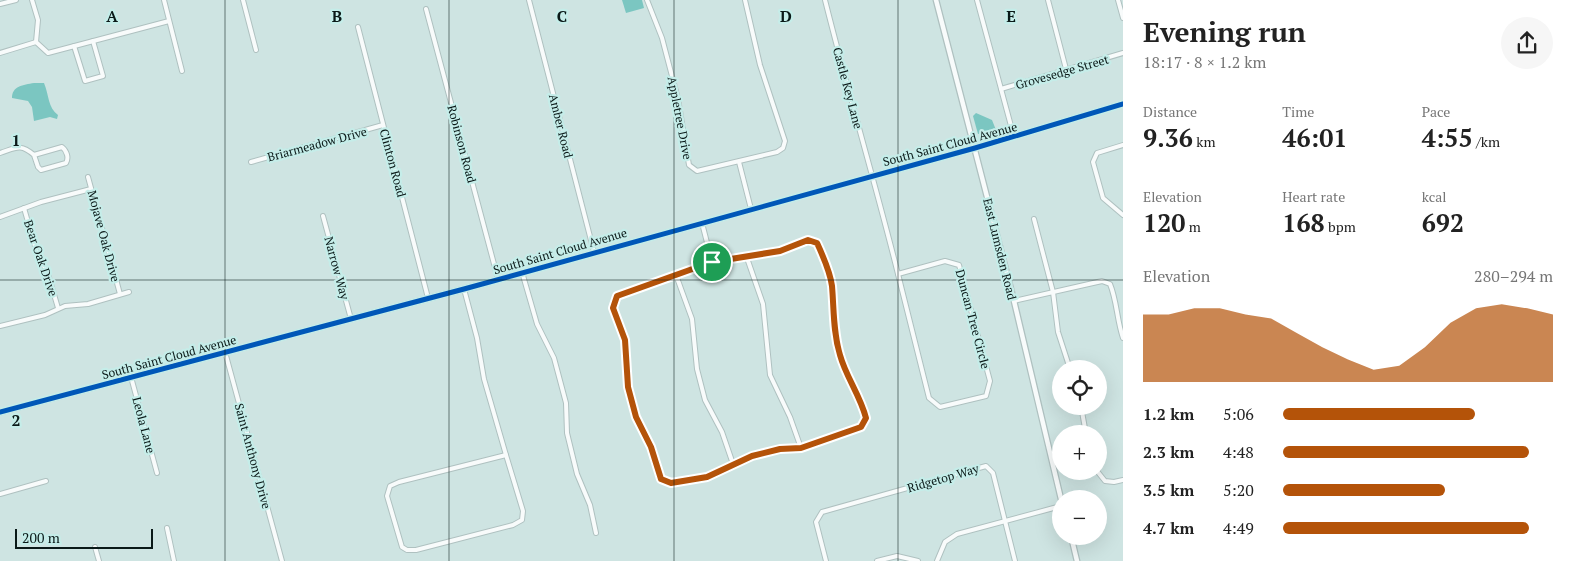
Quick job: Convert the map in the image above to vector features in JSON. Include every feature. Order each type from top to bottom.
[{"type":"street","points":[[0,4],[16,0]]},
{"type":"street","points":[[32,0],[38,20],[36,42]]},
{"type":"street","points":[[164,0],[182,71]]},
{"type":"street","points":[[243,0],[256,50]]},
{"type":"street","name":"Amber Road","points":[[529,0],[594,252]]},
{"type":"street","name":"Appletree Drive","points":[[647,0],[662,38],[678,99],[689,165],[697,171],[777,152],[783,148],[785,141],[760,65],[746,0]]},
{"type":"street","name":"Castle Key Lane","points":[[825,0],[854,102],[868,167],[873,175]]},
{"type":"street","name":"East Lumsden Road","points":[[936,0],[1014,301],[1059,490]]},
{"type":"street","points":[[977,0],[1014,137]]},
{"type":"street","points":[[1048,0],[1066,69]]},
{"type":"street","points":[[1118,0],[1123,18]]},
{"type":"street","name":"Robinson Road","points":[[426,9],[498,279]]},
{"type":"street","points":[[36,42],[48,53],[169,21]]},
{"type":"street","name":"Clinton Road","points":[[358,27],[428,298]]},
{"type":"street","points":[[74,46],[85,81],[103,76],[94,41]]},
{"type":"street","points":[[0,53],[36,42]]},
{"type":"street","name":"Grovesedge Street","points":[[1001,90],[1123,53]]},
{"type":"street","name":"South Saint Cloud Avenue","points":[[0,412],[464,289],[975,148],[1123,104]]},
{"type":"street","name":"Briarmeadow Drive","points":[[251,162],[383,126]]},
{"type":"street","points":[[1123,145],[1098,153],[1093,162],[1103,198],[1123,215]]},
{"type":"street","points":[[0,153],[26,147],[34,155],[36,164],[41,170],[66,163],[67,159],[65,150],[62,147],[34,155]]},
{"type":"street","points":[[739,162],[751,209]]},
{"type":"street","name":"Duncan Tree Circle","points":[[873,175],[929,398],[940,406],[986,396],[990,381],[959,265],[945,262],[898,274]]},
{"type":"street","name":"Mojave Oak Drive","points":[[88,177],[120,294]]},
{"type":"street","points":[[0,216],[92,189]]},
{"type":"street","name":"Bear Oak Drive","points":[[24,208],[36,250],[48,274],[58,308]]},
{"type":"street","name":"Narrow Way","points":[[323,216],[351,319]]},
{"type":"street","points":[[1034,219],[1052,292],[1058,332],[1067,360]]},
{"type":"street","points":[[702,223],[712,262]]},
{"type":"street","points":[[808,240],[817,243],[832,284],[835,335],[840,355],[846,375],[861,399],[866,418],[861,427],[801,448],[780,449],[752,456],[707,477],[671,483],[661,479],[651,447],[636,417],[628,387],[625,340],[613,308],[617,296],[712,262],[747,258],[780,251],[808,240]]},
{"type":"street","points":[[747,258],[763,304],[770,375],[790,417],[801,448]]},
{"type":"street","points":[[522,272],[537,324],[554,358],[566,403],[567,433],[577,474],[590,505],[596,533]]},
{"type":"street","points":[[676,275],[692,319],[697,369],[705,400],[722,432],[733,464]]},
{"type":"street","points":[[1014,301],[1102,281],[1110,284],[1123,338]]},
{"type":"street","points":[[464,289],[477,338],[484,379],[524,511],[522,520],[513,525],[416,550],[407,550],[402,547],[387,496],[390,486],[506,455]]},
{"type":"street","points":[[0,326],[46,316],[58,308],[72,304],[88,304],[129,292]]},
{"type":"street","name":"Saint Anthony Drive","points":[[225,352],[282,561]]},
{"type":"street","name":"Leola Lane","points":[[131,377],[157,473]]},
{"type":"street","name":"Ridgetop Way","points":[[826,561],[816,522],[822,512],[986,466],[993,473],[1015,561]]},
{"type":"street","points":[[1104,480],[1114,482],[1123,480]]},
{"type":"street","points":[[0,494],[46,481]]},
{"type":"street","points":[[936,561],[945,542],[957,534],[1052,508]]},
{"type":"street","points":[[167,528],[174,561]]},
{"type":"street","points":[[1073,545],[1077,561]]},
{"type":"street","points":[[95,547],[99,561]]},
{"type":"street","points":[[877,561],[897,556],[918,561]]},
{"type":"water","points":[[622,0],[642,0],[644,8],[626,13]]},
{"type":"water","points":[[44,83],[50,105],[58,115],[57,119],[50,117],[34,121],[32,107],[28,101],[12,98],[12,94],[16,89],[22,85]]},
{"type":"water","points":[[976,113],[992,120],[996,130],[978,134],[973,116]]},
{"type":"cycle path","points":[[0,412],[464,289],[975,148],[1123,104]]},
{"type":"cycle path","points":[[808,240],[817,243],[830,275],[838,346],[846,371],[866,418],[861,427],[801,448],[780,449],[753,456],[707,477],[671,483],[661,479],[651,447],[636,417],[628,387],[625,340],[613,308],[617,296],[712,262],[780,251],[808,240]]},
{"type":"route","points":[[808,240],[817,243],[832,284],[835,335],[840,355],[846,375],[861,399],[866,418],[861,427],[801,448],[780,449],[752,456],[707,477],[671,483],[661,479],[651,447],[636,417],[628,387],[625,340],[613,308],[617,296],[712,262],[747,258],[780,251],[808,240]]}]
